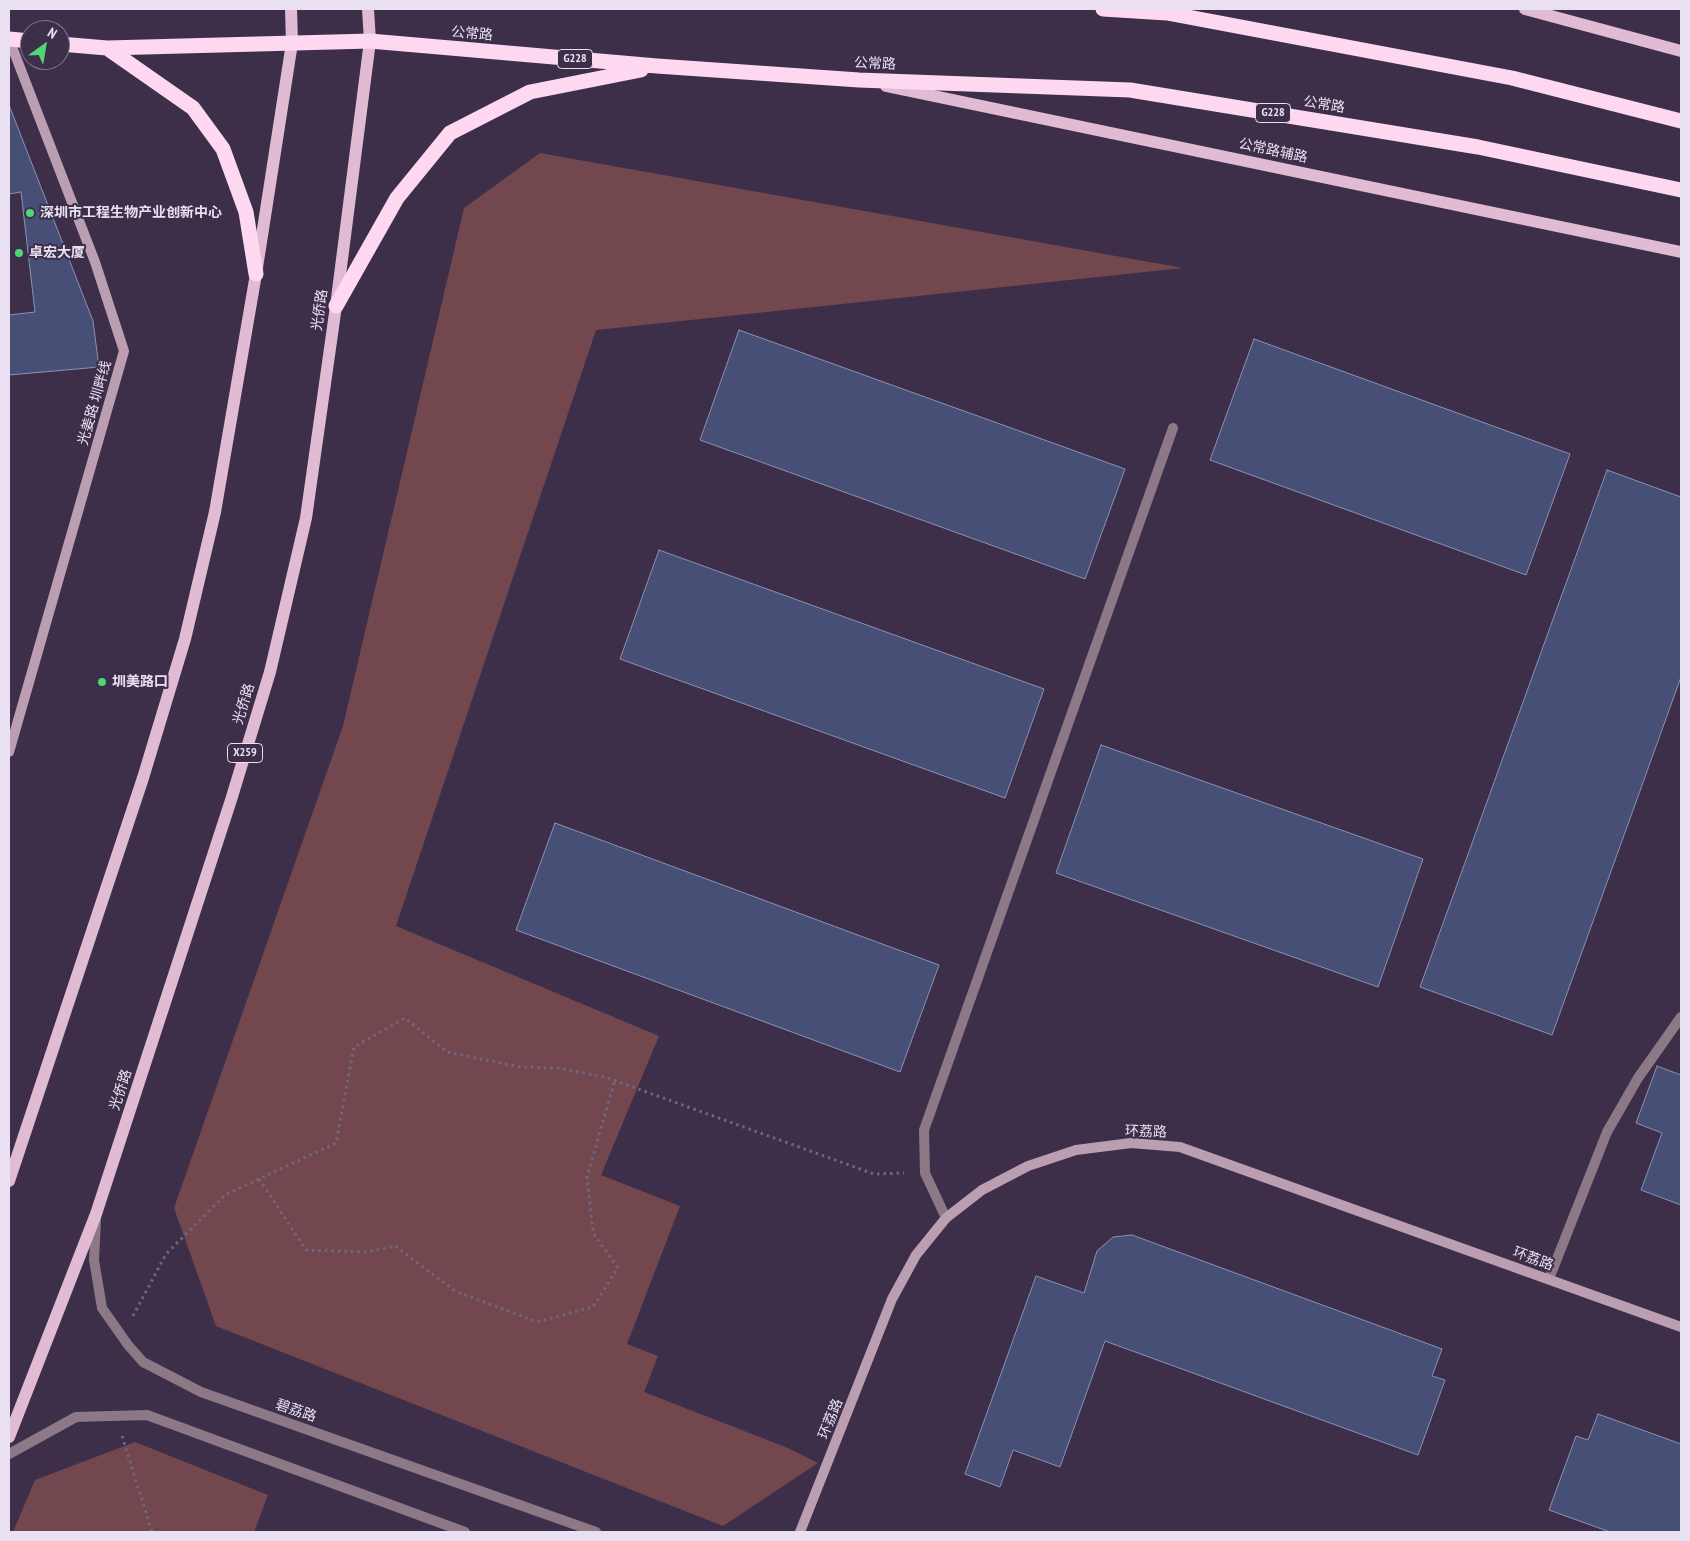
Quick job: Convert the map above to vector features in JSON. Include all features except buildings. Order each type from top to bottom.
[{"type":"highway","points":[[1103,9],[1167,13],[1502,76],[1681,121]]},
{"type":"highway","name":"公常路","points":[[70,45],[107,48],[370,41],[657,66],[859,80],[1130,90],[1478,147],[1681,190]]},
{"type":"highway","points":[[107,48],[193,108],[223,149],[246,212],[256,274]]},
{"type":"highway","points":[[336,306],[397,198],[450,133],[530,92],[657,66]]},
{"type":"main road","points":[[9,1181],[143,778],[185,639],[215,512],[256,274],[292,43],[291,9]]},
{"type":"main road","name":"光侨路","points":[[9,1437],[96,1214],[231,800],[270,672],[306,518],[336,306],[370,41],[368,9]]},
{"type":"main road","points":[[1525,9],[1681,51]]},
{"type":"main road","name":"公常路辅路","points":[[859,80],[1681,252]]},
{"type":"street","name":"光姜路 圳畔线","points":[[9,39],[94,262],[124,351],[9,749]]},
{"type":"street","points":[[946,1218],[925,1173],[924,1130],[1174,428]]},
{"type":"street","points":[[1549,1280],[1607,1132],[1638,1078],[1681,1018]]},
{"type":"street","name":"环荔路","points":[[800,1532],[892,1299],[916,1255],[946,1218],[982,1190],[1028,1166],[1076,1150],[1131,1143],[1180,1147],[1681,1327]]},
{"type":"street","name":"碧荔路","points":[[96,1214],[94,1260],[102,1308],[128,1346],[143,1362],[201,1392],[596,1532]]},
{"type":"street","points":[[9,1454],[76,1416],[147,1415],[465,1532]]},
{"type":"path","points":[[131,1319],[166,1254],[225,1195],[336,1143],[354,1047],[405,1018],[447,1052],[520,1067],[557,1068],[605,1076],[874,1174],[925,1173]]},
{"type":"path","points":[[259,1179],[306,1250],[368,1252],[395,1246],[455,1291],[537,1322],[593,1307],[618,1268],[593,1233],[587,1177],[615,1080]]},
{"type":"path","points":[[116,1416],[152,1532]]},
{"type":"shaded area","points":[[540,153],[1183,268],[596,330],[396,926],[659,1036],[601,1175],[680,1206],[627,1344],[658,1356],[644,1392],[788,1448],[818,1463],[723,1526],[216,1326],[174,1208],[343,726],[464,208]]},
{"type":"shaded area","points":[[135,1442],[268,1495],[254,1532],[13,1532],[35,1480]]},
{"type":"place","name":"深圳市工程生物产业创新中心","points":[[30,213]]},
{"type":"place","name":"卓宏大厦","points":[[19,253]]},
{"type":"place","name":"圳美路口","points":[[102,682]]}]
